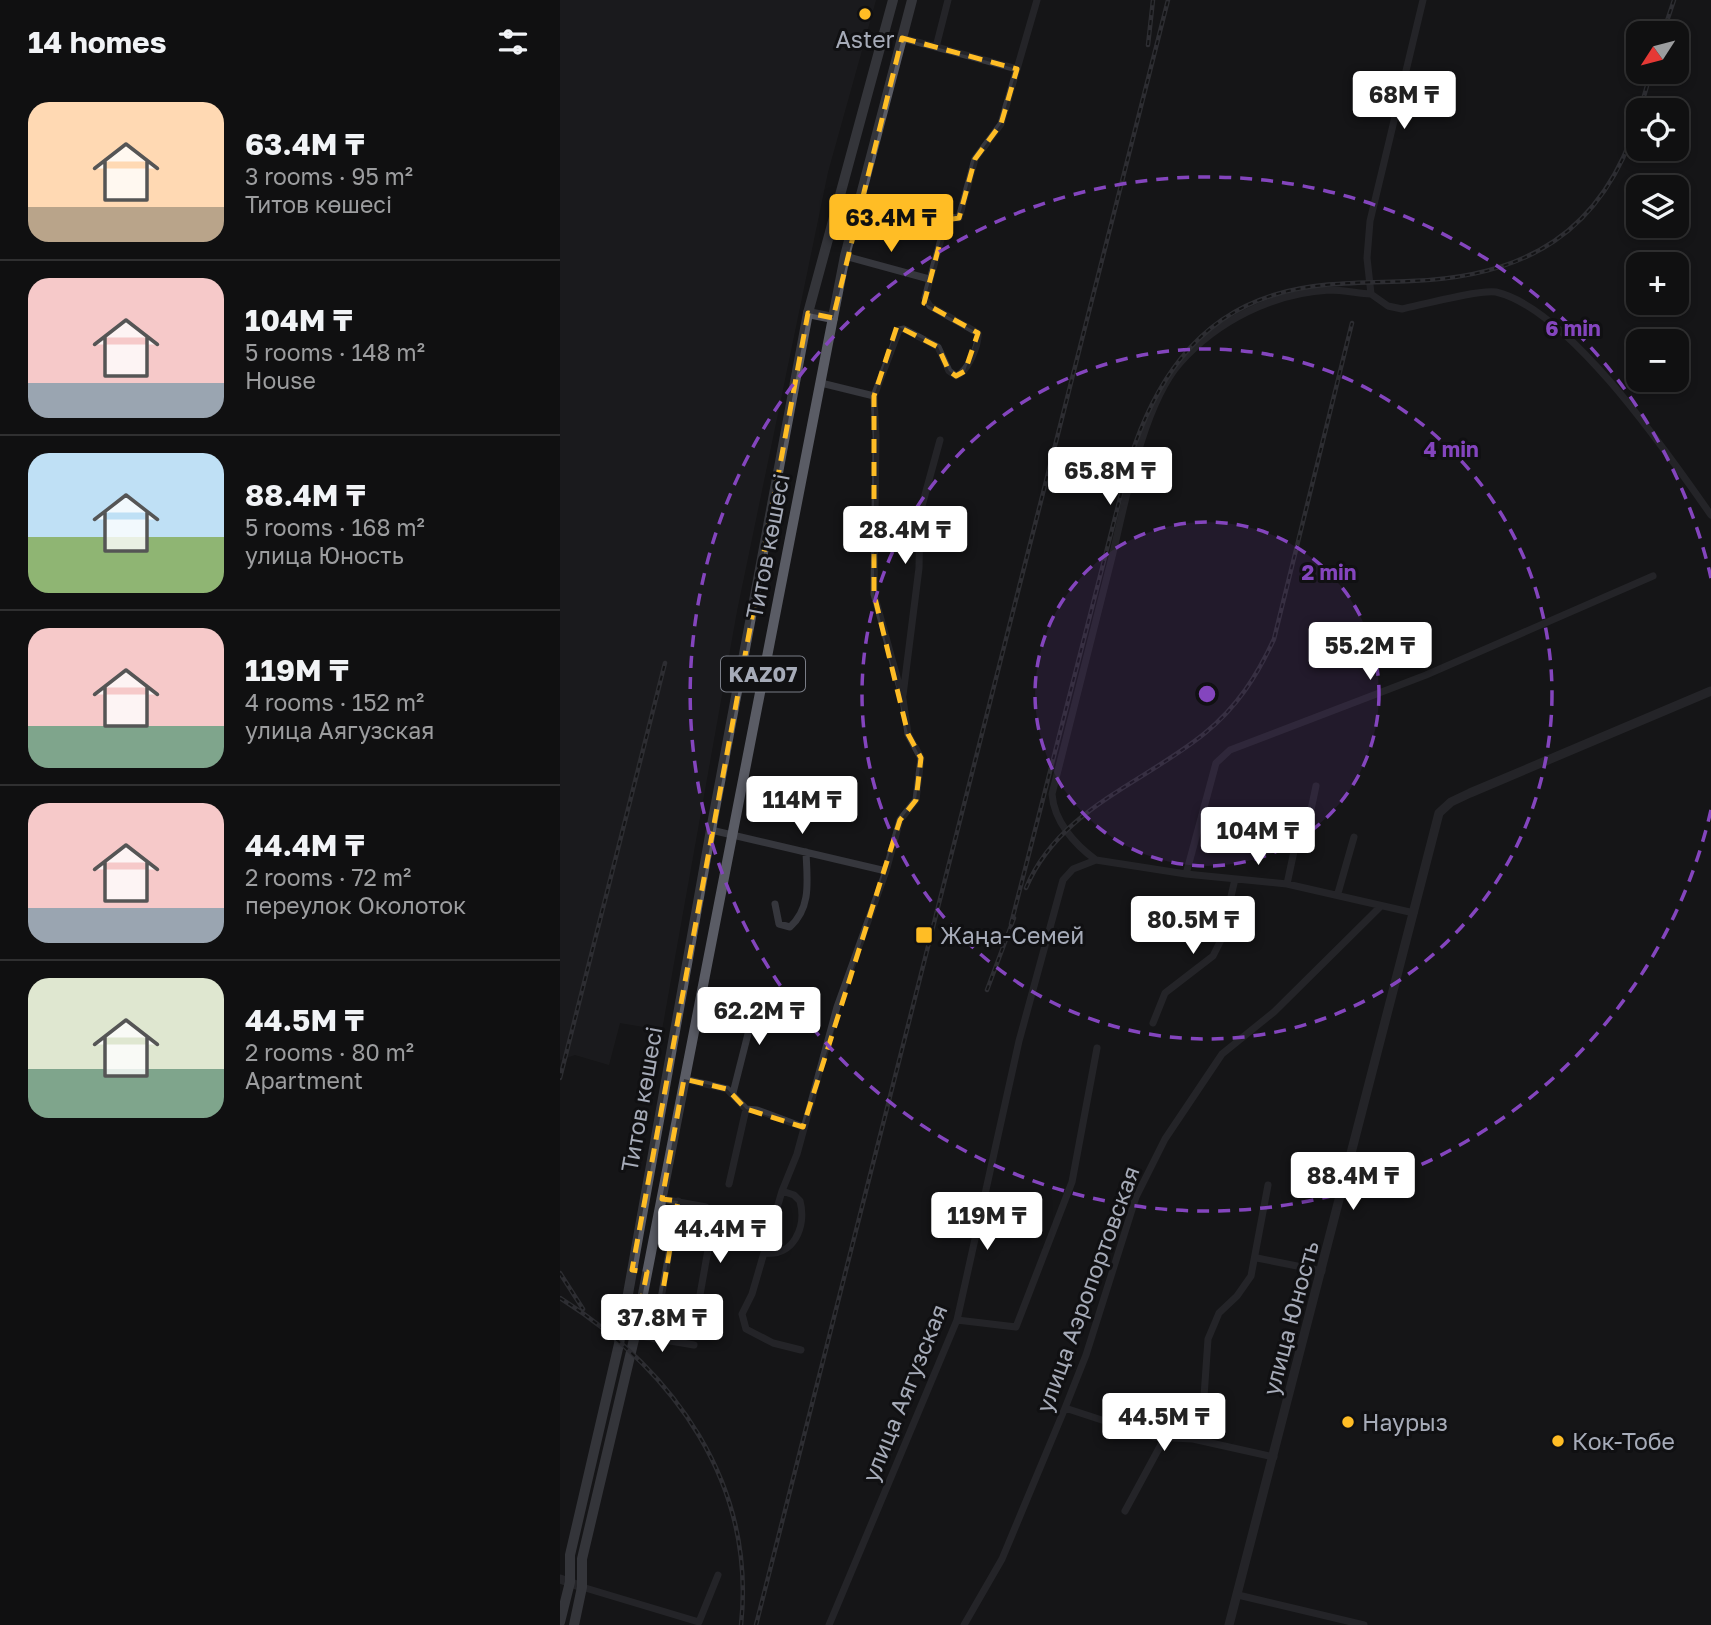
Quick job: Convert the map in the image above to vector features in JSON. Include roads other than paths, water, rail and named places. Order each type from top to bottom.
[{"type":"highway","name":"Титов көшесі","points":[[565,1581],[619,1344],[711,830],[808,313],[893,0]]},
{"type":"highway","name":"Титов көшесі","points":[[582,1587],[582,1559],[632,1352],[845,256],[912,0]]},
{"type":"highway","name":"KAZ07","points":[[560,1622],[565,1581]]},
{"type":"highway","name":"KAZ07","points":[[574,1625],[582,1587]]},
{"type":"main road","points":[[808,313],[833,318]]},
{"type":"main road","points":[[632,1270],[647,1272]]},
{"type":"street","points":[[936,47],[948,0]]},
{"type":"street","points":[[800,1350],[773,1343],[746,1329],[743,1321],[782,1191],[797,1154],[837,1007],[886,871],[900,820],[916,800],[921,758],[908,734],[903,699],[874,594],[874,396],[899,330],[904,329],[938,347],[948,371],[956,376],[965,371],[979,335],[926,303],[929,279],[947,217],[958,218],[975,159],[1001,124],[1037,0]]},
{"type":"street","points":[[1371,294],[1367,258],[1370,221],[1423,0]]},
{"type":"street","points":[[902,38],[1017,69]]},
{"type":"street","points":[[845,256],[929,279]]},
{"type":"street","points":[[1415,913],[1380,907],[1338,893],[1287,884],[1186,874],[1096,860],[1084,852],[1054,811],[1052,793],[1140,445],[1168,380],[1180,363],[1233,319],[1285,298],[1330,290],[1371,294],[1388,306],[1402,309],[1493,291],[1521,300],[1544,316],[1611,382],[1711,515]]},
{"type":"street","points":[[821,383],[874,396]]},
{"type":"street","points":[[903,699],[919,568],[920,513],[940,440]]},
{"type":"street","points":[[1186,874],[1216,763],[1230,750],[1426,675],[1653,576]]},
{"type":"street","name":"улица Юность","points":[[1229,1625],[1440,813],[1451,802],[1470,793],[1711,691]]},
{"type":"street","points":[[1287,884],[1297,838],[1309,819],[1315,786]]},
{"type":"street","points":[[711,830],[886,871]]},
{"type":"street","points":[[1338,893],[1354,837]]},
{"type":"street","points":[[775,904],[779,923],[790,927],[796,921],[807,897],[806,852]]},
{"type":"street","name":"улица Аягузская","points":[[829,1625],[957,1320],[1019,1041],[1056,901],[1068,875],[1096,860]]},
{"type":"street","points":[[1153,1023],[1170,986],[1192,974],[1213,956],[1221,940],[1235,879]]},
{"type":"street","name":"улица Аэропортовская","points":[[964,1625],[1002,1559],[1065,1408],[1086,1355],[1136,1198],[1165,1139],[1222,1054],[1274,1012],[1380,907]]},
{"type":"street","points":[[733,1093],[753,1014],[765,1006],[775,1006],[782,1002]]},
{"type":"street","points":[[957,1320],[1016,1327],[1072,1182],[1097,1048]]},
{"type":"street","points":[[684,1079],[727,1089],[746,1109],[757,1110],[803,1126]]},
{"type":"street","points":[[729,1184],[746,1109]]},
{"type":"street","points":[[1201,1440],[1209,1339],[1219,1313],[1251,1276],[1268,1185]]},
{"type":"street","points":[[765,1254],[777,1255],[792,1247],[798,1232],[800,1201],[794,1195],[782,1191]]},
{"type":"street","points":[[639,1314],[691,1314],[698,1306],[715,1216],[706,1207],[662,1199]]},
{"type":"street","points":[[654,1339],[678,1201]]},
{"type":"street","points":[[1256,1258],[1322,1271]]},
{"type":"street","points":[[635,1335],[694,1345]]},
{"type":"street","points":[[1065,1408],[1125,1430],[1164,1439],[1201,1440],[1274,1457]]},
{"type":"street","points":[[1125,1511],[1164,1439]]},
{"type":"street","points":[[565,1581],[699,1624],[718,1575]]},
{"type":"street","points":[[1238,1595],[1364,1625]]},
{"type":"railway","points":[[1148,45],[1153,0]]},
{"type":"railway","points":[[756,1625],[1168,0]]},
{"type":"railway","points":[[1667,21],[1674,0]]},
{"type":"railway","points":[[1643,98],[1648,84]]},
{"type":"railway","points":[[1011,924],[1130,459],[1152,405],[1181,358],[1222,320],[1246,306],[1291,290],[1325,285],[1452,278],[1490,270],[1524,258],[1554,241],[1581,219],[1604,191],[1626,150]]},
{"type":"railway","points":[[1026,888],[1059,837],[1081,817],[1205,733],[1236,702],[1261,666],[1274,639],[1352,323]]},
{"type":"railway","points":[[560,1078],[665,663]]},
{"type":"railway","points":[[987,990],[1014,918]]},
{"type":"railway","points":[[560,1273],[583,1309]]},
{"type":"railway","points":[[560,1298],[601,1327],[639,1360],[672,1396],[699,1436],[721,1479],[735,1525],[742,1573],[741,1625]]},
{"type":"place","name":"Aster","points":[[865,14]]},
{"type":"place","name":"Жаңа-Семей","points":[[924,935]]},
{"type":"place","name":"Наурыз","points":[[1348,1422]]},
{"type":"place","name":"Кок-Тобе","points":[[1558,1441]]}]
